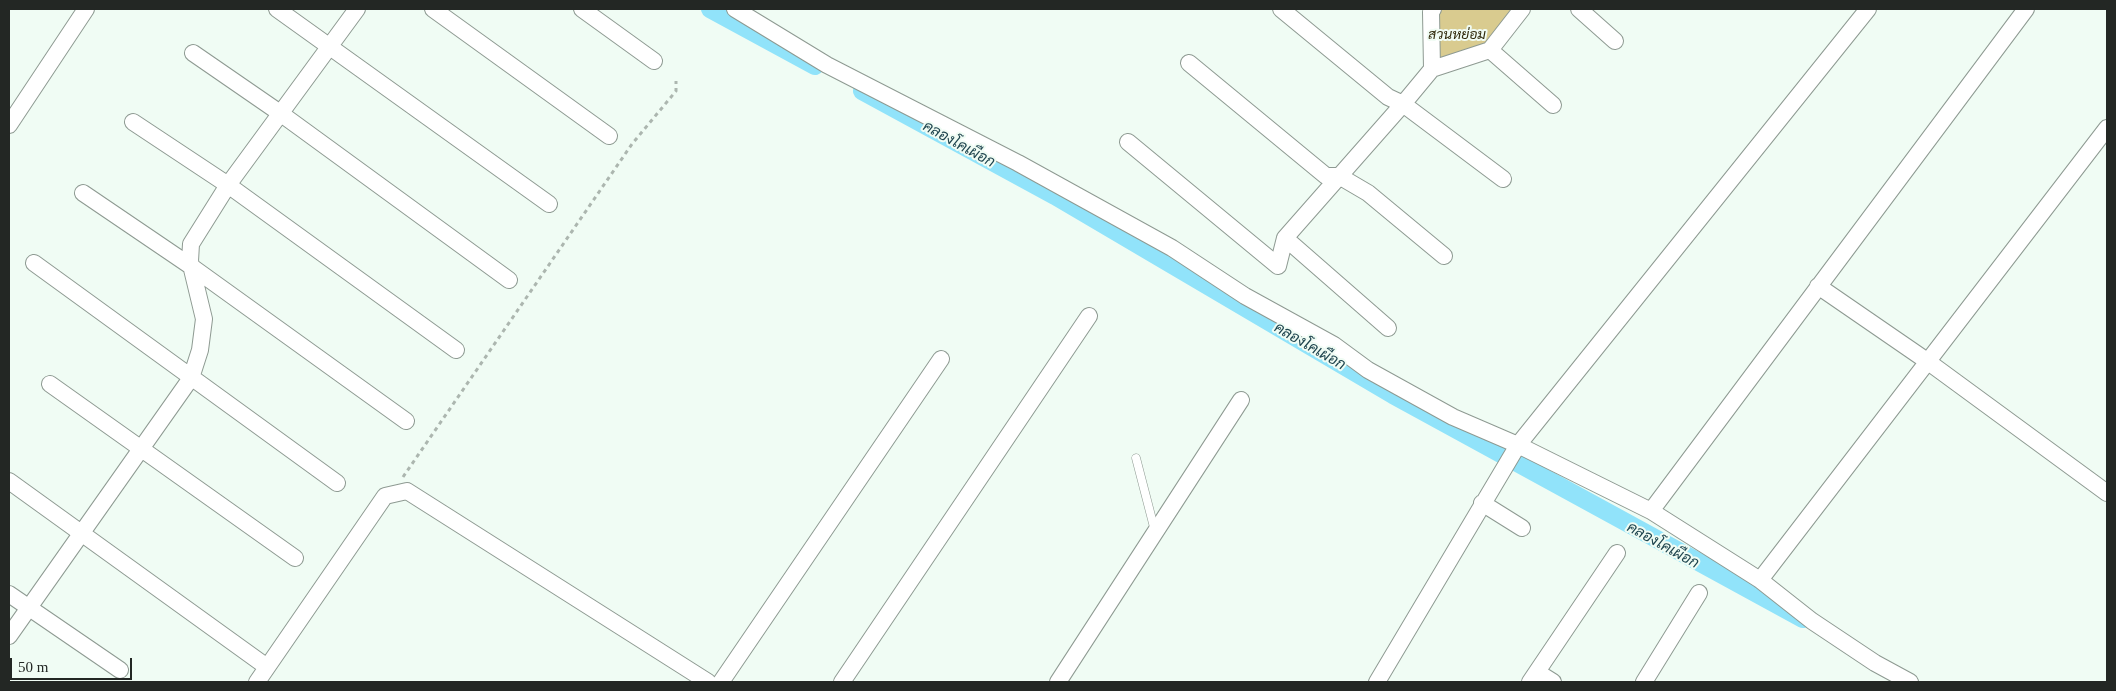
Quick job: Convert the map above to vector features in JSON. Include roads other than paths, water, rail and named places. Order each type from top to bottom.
[{"type":"street","points":[[10,119],[86,9]]},
{"type":"street","points":[[277,9],[330,45],[549,204]]},
{"type":"street","points":[[9,636],[83,534],[191,378],[200,350],[204,319],[190,261],[192,244],[228,185],[357,9]]},
{"type":"street","points":[[434,9],[610,136]]},
{"type":"street","points":[[582,9],[654,61]]},
{"type":"street","points":[[735,9],[826,65],[1018,163],[1172,248],[1245,296],[1334,345],[1375,374],[1453,417],[1651,511],[1760,580],[1812,622],[1875,663],[1910,682]]},
{"type":"street","points":[[1281,9],[1388,97],[1403,104],[1503,179]]},
{"type":"street","points":[[1128,142],[1278,266],[1285,238],[1432,69],[1490,50],[1522,9]]},
{"type":"street","points":[[1579,9],[1615,41]]},
{"type":"street","points":[[1377,682],[1392,660],[1482,503],[1517,448],[1868,9]]},
{"type":"street","points":[[1651,511],[2026,9]]},
{"type":"street","points":[[1430,10],[1432,69]]},
{"type":"street","points":[[1490,50],[1553,105]]},
{"type":"street","points":[[193,53],[280,113],[509,280]]},
{"type":"street","points":[[1189,63],[1326,176],[1338,176],[1368,193],[1444,256]]},
{"type":"street","points":[[133,122],[228,185],[456,350]]},
{"type":"street","points":[[1760,580],[2107,128]]},
{"type":"street","points":[[84,193],[192,267],[406,421]]},
{"type":"street","points":[[1285,238],[1388,328]]},
{"type":"street","points":[[34,263],[337,483]]},
{"type":"street","points":[[1818,286],[1927,361],[2107,492]]},
{"type":"street","points":[[842,682],[1089,316]]},
{"type":"street","points":[[720,682],[941,359]]},
{"type":"street","points":[[50,384],[295,558]]},
{"type":"street","points":[[1058,682],[1241,400]]},
{"type":"street","points":[[9,480],[267,667]]},
{"type":"street","points":[[257,682],[385,496],[407,491],[708,682]]},
{"type":"street","points":[[1482,503],[1522,528]]},
{"type":"street","points":[[1553,682],[1533,677],[1617,553]]},
{"type":"street","points":[[1644,682],[1699,593]]},
{"type":"street","points":[[9,594],[120,670]]},
{"type":"lane","points":[[1136,458],[1155,531]]},
{"type":"waterway","name":"คลองโคเผือก","points":[[710,9],[815,66]]},
{"type":"waterway","name":"คลองโคเผือก","points":[[862,91],[1055,196],[1393,395],[1803,619]]},
{"type":"park label","name":"สวนหย่อม","points":[[1457,34]]}]
